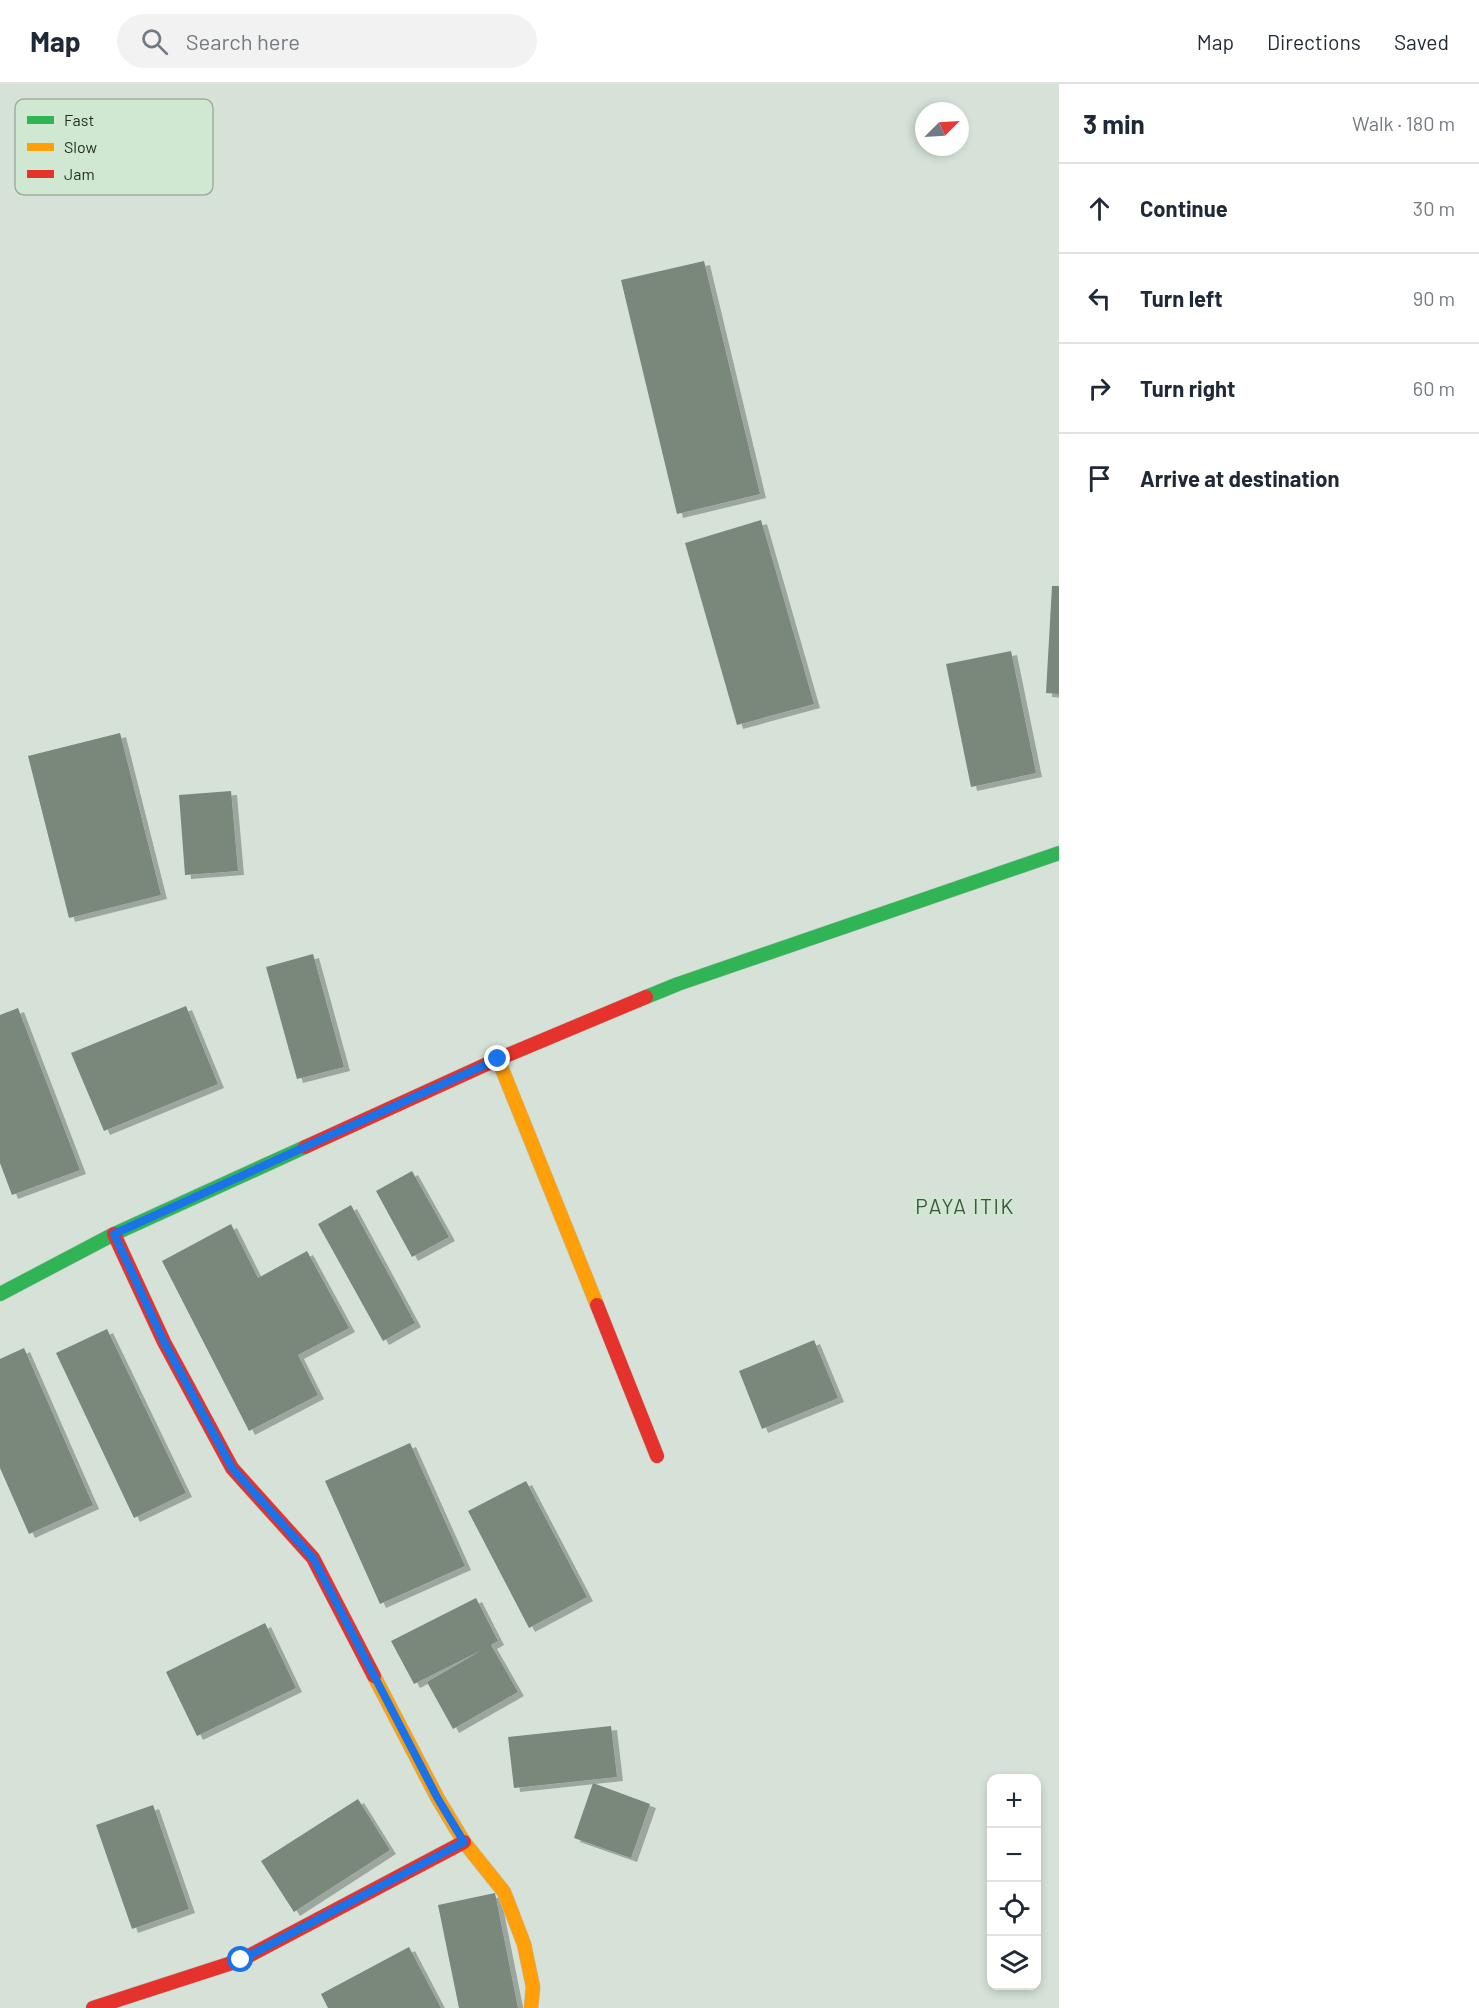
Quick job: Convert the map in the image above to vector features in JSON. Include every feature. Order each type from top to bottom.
[{"type":"street","points":[[0,1294],[114,1234],[498,1059],[678,984],[1059,853]]},
{"type":"street","points":[[498,1059],[657,1456]]},
{"type":"street","points":[[114,1234],[164,1342],[232,1468],[313,1558],[438,1799],[464,1842],[504,1893],[524,1944],[533,1987],[531,2008]]},
{"type":"street","points":[[93,2008],[241,1960],[464,1842]]},
{"type":"building","points":[[704,261],[760,494],[677,514],[621,280]]},
{"type":"building","points":[[761,520],[814,704],[737,725],[685,543]]},
{"type":"building","points":[[1052,586],[1059,586],[1059,694],[1046,693]]},
{"type":"building","points":[[1011,651],[1036,773],[971,787],[946,664]]},
{"type":"building","points":[[120,733],[161,895],[69,918],[28,756]]},
{"type":"building","points":[[231,791],[238,871],[185,875],[179,795]]},
{"type":"building","points":[[313,954],[344,1067],[297,1079],[266,967]]},
{"type":"building","points":[[186,1006],[218,1084],[104,1131],[71,1053]]},
{"type":"building","points":[[18,1008],[80,1170],[12,1195],[0,1163],[0,1015]]},
{"type":"building","points":[[412,1171],[449,1237],[412,1257],[376,1191]]},
{"type":"building","points":[[351,1205],[415,1323],[383,1341],[318,1224]]},
{"type":"building","points":[[231,1224],[258,1278],[307,1251],[349,1328],[298,1355],[318,1395],[249,1431],[162,1261]]},
{"type":"building","points":[[107,1329],[186,1493],[134,1518],[56,1353]]},
{"type":"building","points":[[814,1340],[838,1398],[762,1429],[739,1371]]},
{"type":"building","points":[[24,1348],[93,1505],[29,1534],[0,1468],[0,1359]]},
{"type":"building","points":[[410,1443],[465,1566],[380,1604],[325,1481]]},
{"type":"building","points":[[526,1481],[587,1597],[529,1628],[468,1511]]},
{"type":"building","points":[[476,1598],[498,1641],[491,1645],[518,1692],[453,1729],[427,1682],[482,1650],[414,1684],[391,1641]]},
{"type":"building","points":[[265,1623],[296,1688],[197,1736],[166,1672]]},
{"type":"building","points":[[611,1726],[617,1777],[514,1788],[508,1737]]},
{"type":"building","points":[[593,1783],[650,1804],[631,1858],[574,1838]]},
{"type":"building","points":[[358,1799],[390,1850],[294,1912],[261,1861]]},
{"type":"building","points":[[153,1805],[189,1909],[132,1929],[96,1825]]},
{"type":"building","points":[[495,1893],[518,2008],[459,2008],[438,1905]]},
{"type":"building","points":[[409,1947],[441,2008],[328,2008],[321,1994]]},
{"type":"traffic: fast","points":[[646,997],[1059,853]]},
{"type":"traffic: fast","points":[[0,1294],[114,1234],[305,1147]]},
{"type":"traffic: slow","points":[[498,1059],[597,1305]]},
{"type":"traffic: slow","points":[[374,1676],[438,1799],[464,1842],[504,1892],[524,1944],[533,1987],[531,2008]]},
{"type":"traffic: jam","points":[[305,1147],[498,1059],[646,997]]},
{"type":"traffic: jam","points":[[114,1234],[164,1342],[232,1468],[313,1558],[374,1676]]},
{"type":"traffic: jam","points":[[597,1305],[657,1456]]},
{"type":"traffic: jam","points":[[93,2008],[241,1960],[464,1842]]},
{"type":"district","name":"PAYA ITIK","points":[[965,1205]]},
{"type":"route","points":[[241,1960],[464,1842],[438,1799],[313,1558],[232,1468],[164,1342],[114,1234],[498,1059]]}]
